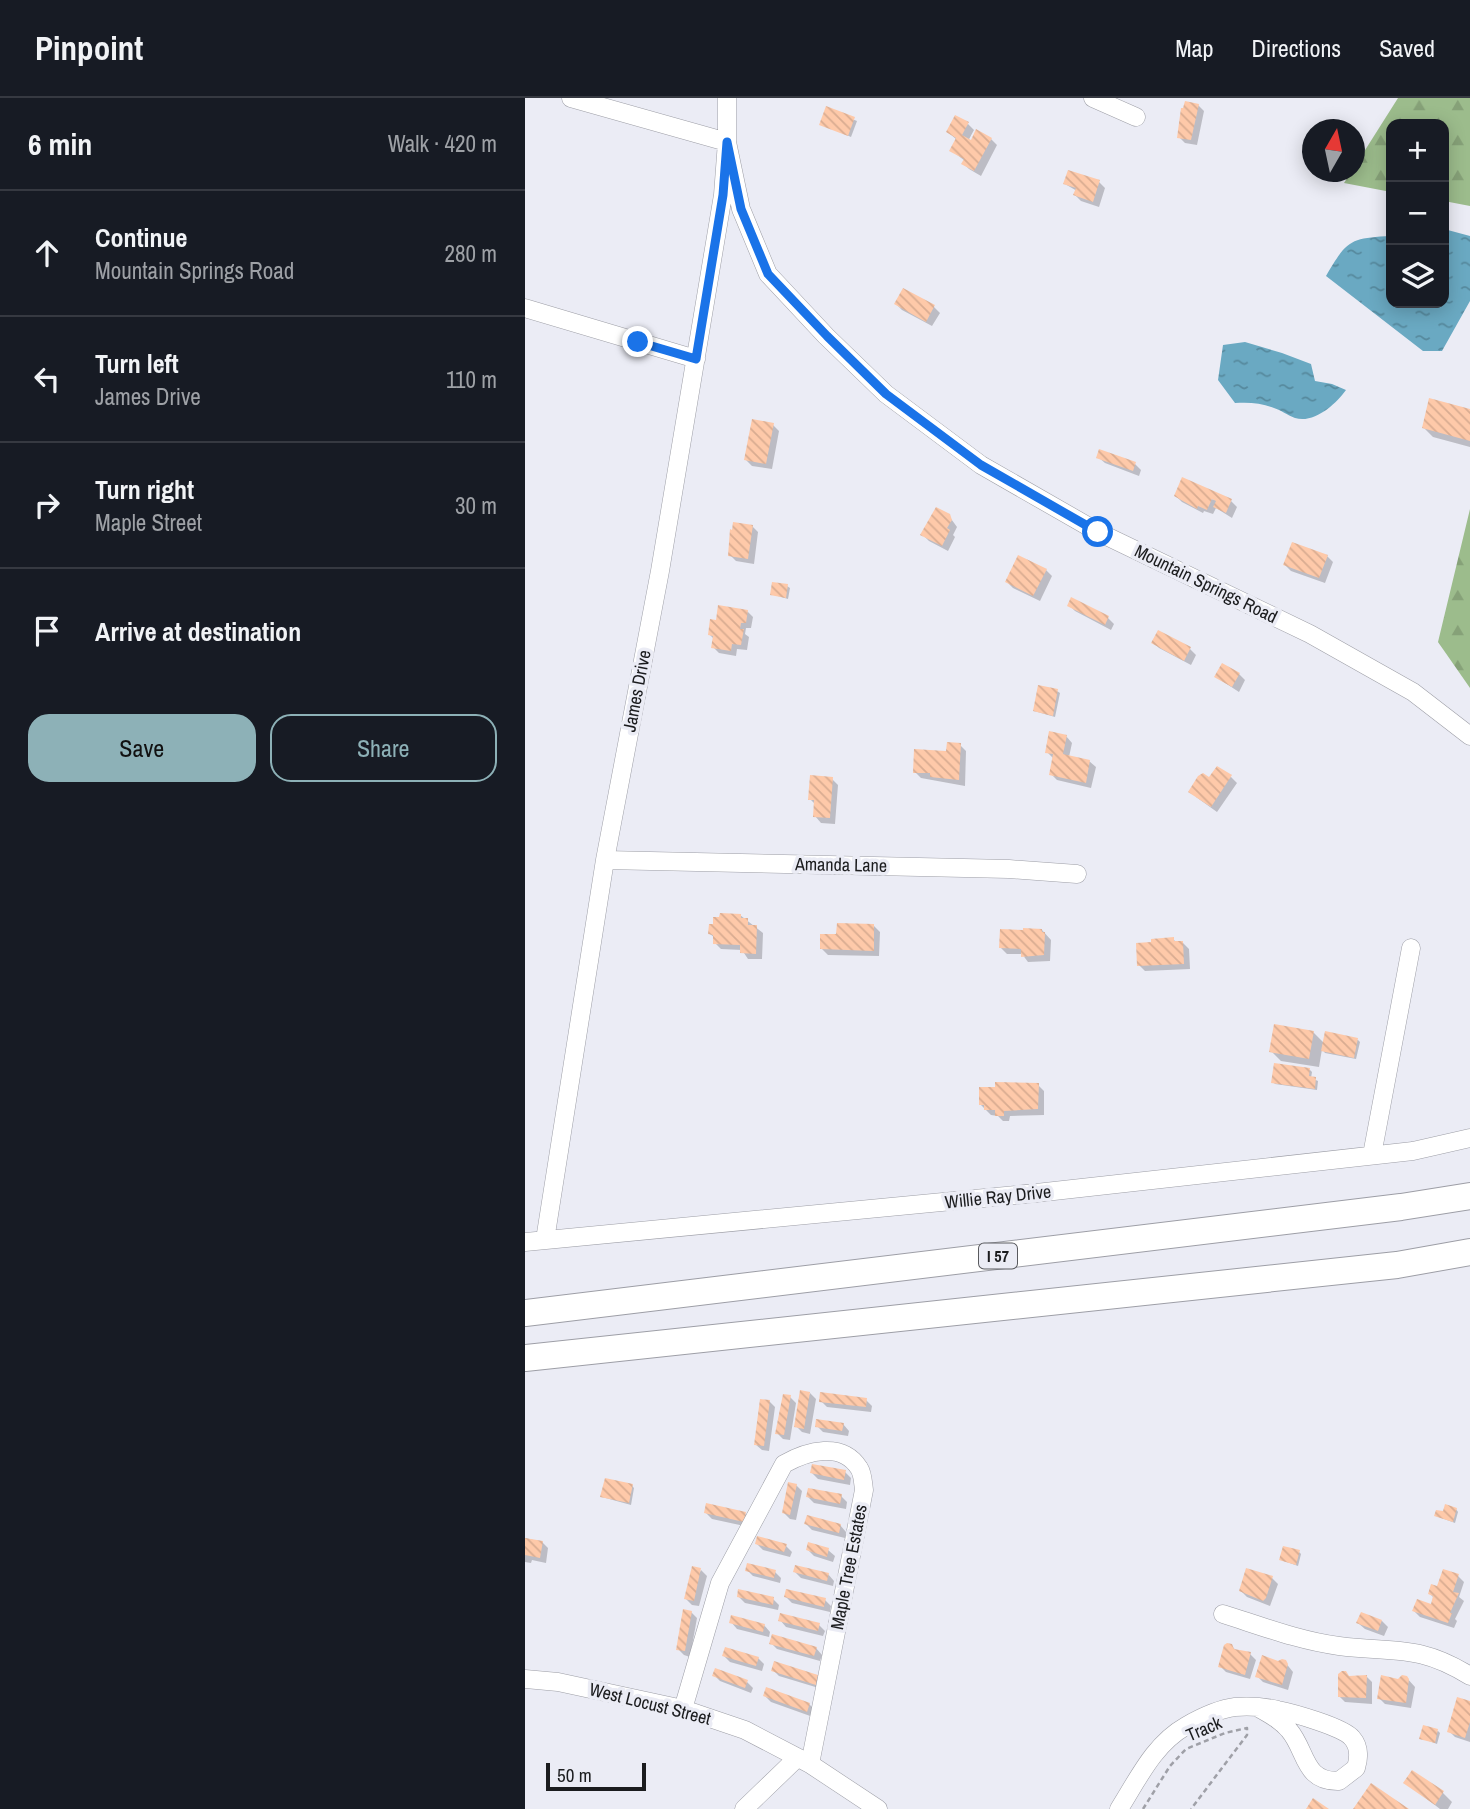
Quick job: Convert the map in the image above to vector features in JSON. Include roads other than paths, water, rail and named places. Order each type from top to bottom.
[{"type":"highway","name":"I 57","points":[[525,1313],[1401,1207],[1470,1196]]},
{"type":"highway","points":[[525,1358],[1397,1265],[1470,1252]]},
{"type":"street","points":[[571,98],[727,142]]},
{"type":"street","name":"Mountain Springs Road","points":[[727,98],[727,142],[741,209],[768,274],[886,394],[981,465],[1098,532],[1310,634],[1413,692],[1470,736]]},
{"type":"street","points":[[1093,98],[1136,117]]},
{"type":"street","name":"James Drive","points":[[545,1240],[605,860],[660,570],[696,359],[723,195],[727,142]]},
{"type":"street","points":[[525,308],[696,359]]},
{"type":"street","name":"Amanda Lane","points":[[605,860],[1009,869],[1077,874]]},
{"type":"street","points":[[1372,1155],[1411,948]]},
{"type":"street","name":"Willie Ray Drive","points":[[525,1242],[1023,1195],[1413,1150],[1470,1138]]},
{"type":"street","name":"Maple Tree Estates","points":[[683,1709],[720,1583],[784,1464],[799,1455],[824,1449],[849,1456],[861,1470],[864,1490],[804,1761]]},
{"type":"street","points":[[1223,1614],[1326,1644],[1407,1650],[1433,1657],[1470,1676]]},
{"type":"street","name":"West Locust Street","points":[[525,1679],[558,1682],[683,1709],[745,1730],[804,1761],[878,1809]]},
{"type":"street","points":[[1119,1809],[1151,1759],[1172,1735],[1210,1715],[1233,1707],[1257,1707],[1278,1710],[1346,1732],[1357,1746],[1359,1755],[1356,1769],[1339,1781],[1315,1776],[1291,1732],[1277,1718],[1257,1707]]},
{"type":"street","points":[[744,1809],[804,1761]]},
{"type":"water","points":[[1449,230],[1470,236],[1470,301],[1442,351],[1423,351],[1326,276],[1345,248],[1367,238],[1386,236],[1386,308],[1449,308]]},
{"type":"water","points":[[1245,342],[1311,364],[1315,381],[1346,390],[1324,412],[1302,419],[1265,405],[1235,403],[1218,380],[1223,345]]}]
